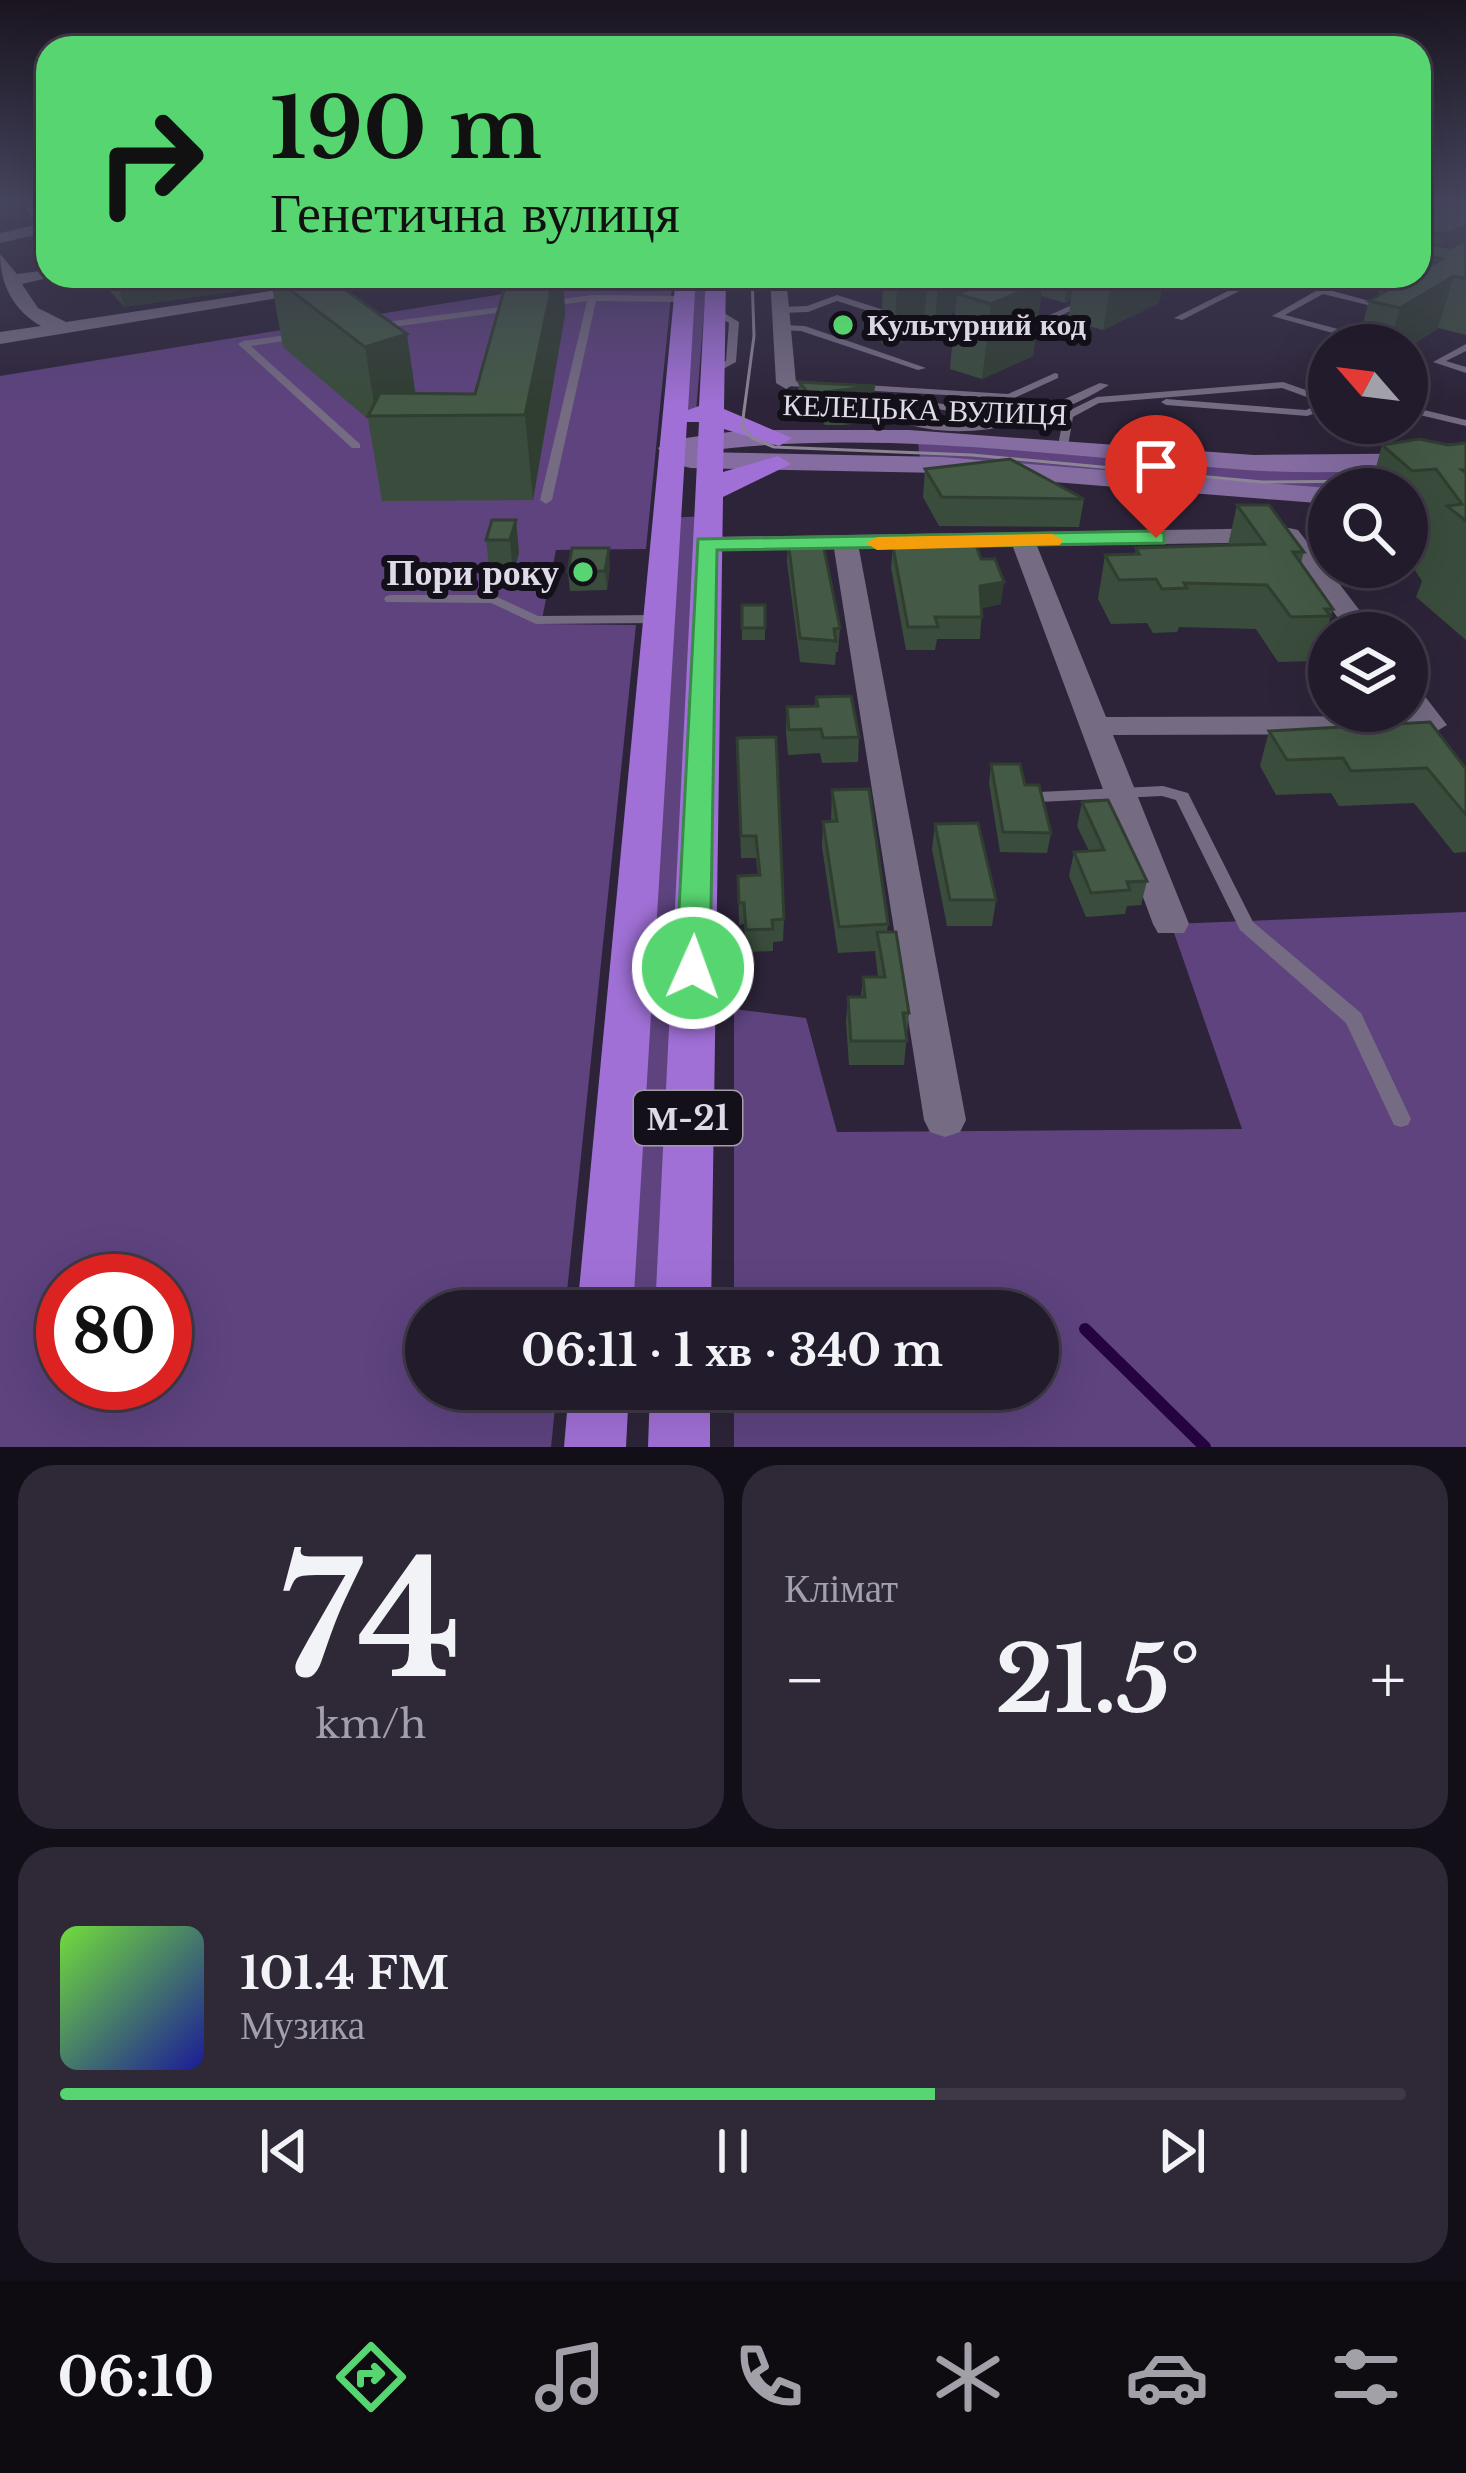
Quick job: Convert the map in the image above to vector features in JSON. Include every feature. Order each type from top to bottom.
[{"type":"highway","name":"М-21","points":[[607,1290],[685,288]]},
{"type":"highway","name":"М-21","points":[[684,1290],[715,288]]},
{"type":"highway","points":[[669,464],[689,482],[708,471],[736,476],[778,451],[710,411],[692,416],[674,411]]},
{"type":"highway","points":[[595,1447],[598,1410]]},
{"type":"highway","points":[[679,1447],[680,1410]]},
{"type":"main road","name":"КЕЛЕЦЬКА ВУЛИЦЯ","points":[[669,464],[708,471],[746,451],[1063,446],[1295,464],[1466,461]]},
{"type":"main road","name":"КЕЛЕЦЬКА ВУЛИЦЯ","points":[[778,451],[1308,494]]},
{"type":"street","points":[[6,269],[22,306],[42,324],[65,328]]},
{"type":"street","points":[[13,280],[36,277]]},
{"type":"street","points":[[0,338],[325,288]]},
{"type":"street","points":[[779,288],[786,383]]},
{"type":"street","points":[[0,308],[22,306]]},
{"type":"street","points":[[706,544],[1289,535],[1347,612]]},
{"type":"street","points":[[1023,541],[1171,924]]},
{"type":"street","points":[[846,544],[945,1120]]},
{"type":"street","points":[[1092,725],[1308,725]]},
{"type":"lane","points":[[360,328],[677,288]]},
{"type":"lane","points":[[1006,336],[1100,293],[1084,288]]},
{"type":"lane","points":[[1179,318],[1240,288]]},
{"type":"lane","points":[[1322,291],[1401,310],[1354,336],[1277,316],[1327,288]]},
{"type":"lane","points":[[546,500],[592,298]]},
{"type":"lane","points":[[781,319],[837,298],[986,345]]},
{"type":"lane","points":[[878,310],[907,298]]},
{"type":"lane","points":[[1043,304],[1066,311]]},
{"type":"lane","points":[[781,319],[922,368]]},
{"type":"lane","points":[[936,329],[962,319]]},
{"type":"lane","points":[[313,335],[243,344],[356,446]]},
{"type":"lane","points":[[1466,347],[1438,362],[1466,370]]},
{"type":"lane","points":[[897,400],[976,412],[1055,376]]},
{"type":"lane","points":[[786,383],[862,383],[928,393],[1019,393]]},
{"type":"lane","points":[[873,404],[890,416],[981,427],[1009,424],[1103,385]]},
{"type":"lane","points":[[1063,446],[1067,415],[1079,406],[1133,397],[1283,386],[1308,391]]},
{"type":"lane","points":[[807,412],[928,393]]},
{"type":"lane","points":[[1133,397],[1308,412]]},
{"type":"lane","points":[[1428,414],[1466,423]]},
{"type":"lane","points":[[391,599],[494,599],[536,620],[657,619]]},
{"type":"lane","points":[[1039,796],[1163,791],[1182,796],[1246,926],[1354,1018],[1401,1119]]},
{"type":"shaded area","points":[[539,288],[672,288],[646,549],[556,550],[541,624],[636,625],[567,1290],[405,1290],[405,1410],[555,1410],[551,1447],[0,1447],[0,376]]},
{"type":"shaded area","points":[[694,288],[706,288],[696,412],[684,409]]},
{"type":"shaded area","points":[[918,443],[1466,467],[1428,481],[1428,468],[1308,468],[1308,487],[920,458]]},
{"type":"shaded area","points":[[707,516],[684,1290],[607,1290],[665,518]]},
{"type":"shaded area","points":[[1466,912],[1466,1447],[734,1447],[734,1410],[1059,1410],[1059,1290],[734,1290],[734,1009],[806,1018],[837,1132],[1242,1129],[1171,924]]},
{"type":"building","points":[[1431,269],[1466,269],[1466,279],[1454,276],[1400,308],[1369,301],[1391,288],[1431,288]]},
{"type":"building","points":[[288,288],[343,288],[407,334],[365,347]]},
{"type":"building","points":[[505,288],[551,288],[525,415],[368,416],[380,393],[475,394]]},
{"type":"building","points":[[972,288],[1029,288],[991,304],[957,294]]},
{"type":"building","points":[[799,382],[875,386],[809,394]]},
{"type":"building","points":[[871,395],[886,402],[825,409],[820,402]]},
{"type":"building","points":[[1466,443],[1466,470],[1462,470],[1466,473],[1466,521],[1447,506],[1462,504],[1436,469],[1409,468],[1382,445]]},
{"type":"building","points":[[1010,459],[1084,499],[942,497],[925,469]]},
{"type":"building","points":[[1237,505],[1269,505],[1304,552],[1293,552],[1308,573],[1308,588],[1318,588],[1333,609],[1291,617],[1267,585],[1184,583],[1187,588],[1162,589],[1156,579],[1119,580],[1105,555],[1139,554],[1136,548],[1265,544]]},
{"type":"building","points":[[492,520],[516,520],[510,540],[486,540]]},
{"type":"building","points":[[822,539],[840,628],[834,629],[836,641],[800,638],[788,540]]},
{"type":"building","points":[[908,539],[975,542],[981,559],[995,559],[1004,582],[980,586],[982,617],[935,617],[938,627],[908,627],[893,547],[910,547]]},
{"type":"building","points":[[572,548],[609,548],[605,571],[568,572]]},
{"type":"building","points":[[742,605],[765,605],[765,628],[742,628]]},
{"type":"building","points":[[851,696],[859,737],[823,738],[821,729],[789,730],[787,707],[818,706],[816,697]]},
{"type":"building","points":[[1428,722],[1466,769],[1466,815],[1427,768],[1351,771],[1343,758],[1287,760],[1269,731],[1428,732]]},
{"type":"building","points":[[776,737],[784,919],[772,920],[773,929],[746,930],[738,876],[760,875],[756,836],[741,836],[737,738]]},
{"type":"building","points":[[991,764],[1020,764],[1025,785],[1039,785],[1051,833],[1003,832]]},
{"type":"building","points":[[869,789],[888,924],[839,927],[823,822],[837,821],[832,790]]},
{"type":"building","points":[[1108,800],[1147,881],[1127,882],[1130,890],[1091,893],[1074,852],[1104,850],[1082,802]]},
{"type":"building","points":[[978,823],[996,900],[950,900],[935,824]]},
{"type":"building","points":[[877,932],[896,932],[909,1013],[903,1013],[907,1041],[851,1041],[848,997],[865,997],[863,977],[885,977]]},
{"type":"waterway","points":[[1085,1329],[1205,1447]]},
{"type":"tram line","points":[[752,288],[754,336],[742,426],[752,438],[774,447],[972,455],[1262,482],[1466,480]]},
{"type":"slow traffic","points":[[877,543],[1052,540]]},
{"type":"place","name":"Культурний код","points":[[843,325]]},
{"type":"place","name":"Пори року","points":[[583,572]]},
{"type":"route","points":[[693,968],[706,544],[1156,538]]}]
